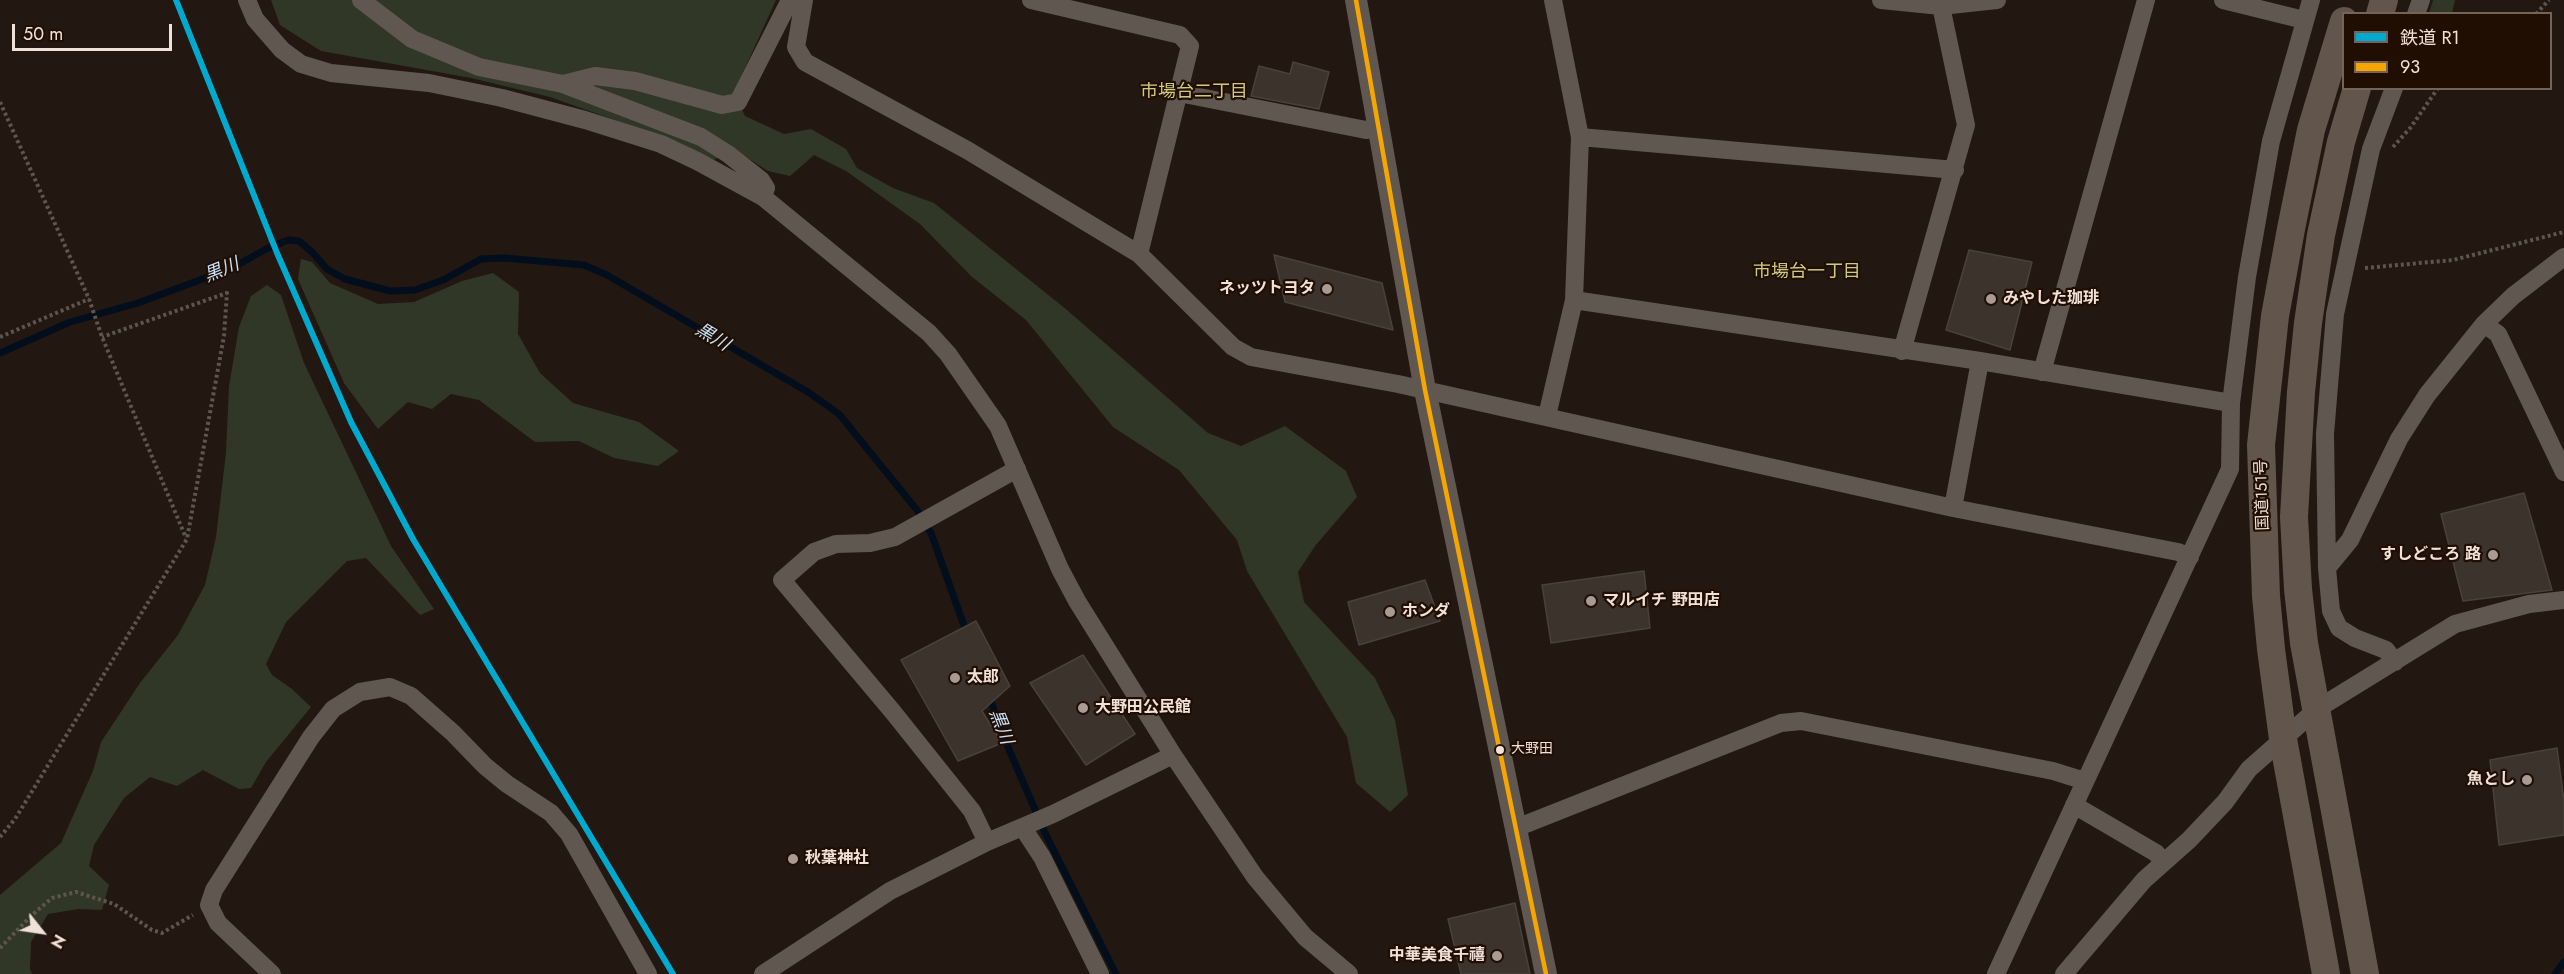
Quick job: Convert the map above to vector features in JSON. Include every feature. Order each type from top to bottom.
[{"type":"highway","name":"国道151号","points":[[2326,974],[2283,739],[2266,596],[2261,445],[2275,316],[2281,283],[2312,130],[2342,25]]},
{"type":"highway","name":"国道151号","points":[[2356,90],[2341,142],[2321,235],[2301,392],[2294,517],[2304,643],[2365,974]]},
{"type":"street","points":[[247,0],[255,19],[282,50],[301,64],[331,73],[429,83],[502,98],[585,120],[661,144],[739,182],[763,196],[929,333],[948,354],[998,426],[1072,593],[1173,755],[1256,877],[1305,937],[1349,974]]},
{"type":"street","points":[[361,0],[412,39],[479,67],[563,84],[701,137],[728,154],[761,180],[766,188],[763,196]]},
{"type":"street","points":[[563,84],[595,75],[635,81],[722,105],[738,102],[790,0]]},
{"type":"street","points":[[804,0],[796,47],[805,62],[967,150],[1139,255],[1233,348],[1251,357],[1425,390],[1953,508],[2178,552],[2190,557]]},
{"type":"street","points":[[1031,0],[1095,7],[1180,35],[1190,46],[1139,255]]},
{"type":"street","points":[[1356,0],[1425,390],[1546,974]]},
{"type":"street","points":[[1547,416],[1574,300],[1580,137],[1553,0]]},
{"type":"street","points":[[1881,0],[1941,6],[1996,0]]},
{"type":"street","points":[[2042,372],[2146,0]]},
{"type":"street","points":[[2223,0],[2304,20]]},
{"type":"street","points":[[1996,974],[2230,469],[2231,403],[2247,278],[2271,141],[2311,0]]},
{"type":"street","points":[[1902,351],[1966,125],[1941,6]]},
{"type":"street","points":[[2393,90],[2370,153],[2335,314],[2325,434],[2327,568],[2331,611],[2339,628],[2355,638],[2386,650],[2395,662]]},
{"type":"street","points":[[1179,93],[1366,130],[1380,128]]},
{"type":"street","points":[[1580,137],[1955,170]]},
{"type":"street","points":[[2327,568],[2350,540],[2399,439],[2427,395],[2484,324],[2513,296],[2564,257]]},
{"type":"street","points":[[1574,300],[1980,361],[2231,403]]},
{"type":"street","points":[[2484,324],[2498,334],[2564,472]]},
{"type":"street","points":[[1953,508],[1980,361]]},
{"type":"street","points":[[987,842],[972,811],[893,712],[782,580],[814,552],[836,544],[870,543],[895,537],[1017,469]]},
{"type":"street","points":[[2064,974],[2144,880],[2225,802],[2249,769],[2317,709],[2455,624],[2529,604],[2564,600]]},
{"type":"street","points":[[272,974],[218,922],[209,905],[214,890],[311,737],[333,709],[360,692],[390,687],[411,696],[492,772],[551,813],[569,834],[648,974]]},
{"type":"street","points":[[1516,828],[1781,723],[1801,721],[2053,771],[2085,781]]},
{"type":"street","points":[[763,974],[890,891],[987,842],[1053,814],[1173,755]]},
{"type":"street","points":[[2074,805],[2156,853],[2164,861]]},
{"type":"street","points":[[1025,827],[1100,974]]},
{"type":"path","points":[[2538,12],[2549,0]]},
{"type":"path","points":[[2370,153],[2382,153],[2393,147],[2411,127],[2437,90]]},
{"type":"path","points":[[0,102],[89,300],[102,337],[187,539]]},
{"type":"path","points":[[2346,264],[2361,268],[2453,260],[2564,232]]},
{"type":"path","points":[[0,837],[15,819],[187,539],[224,336],[227,293],[102,337]]},
{"type":"path","points":[[0,337],[89,300]]},
{"type":"path","points":[[0,948],[52,898],[76,892],[114,904],[152,930],[162,933],[209,905]]},
{"type":"green space","points":[[271,0],[776,0],[734,92],[745,116],[784,134],[811,129],[846,149],[857,168],[893,188],[934,203],[1067,310],[1208,433],[1241,446],[1285,426],[1346,471],[1357,497],[1315,546],[1298,572],[1304,602],[1375,678],[1395,720],[1408,795],[1390,812],[1356,783],[1347,737],[1247,571],[1237,540],[1179,470],[1113,427],[1026,320],[971,276],[920,224],[846,171],[814,155],[790,176],[768,171],[734,149],[714,160],[682,144],[550,97],[471,78],[321,51],[280,25]]},
{"type":"green space","points":[[2433,0],[2455,0],[2452,12],[2429,12]]},
{"type":"green space","points":[[301,259],[312,262],[330,283],[378,304],[414,302],[462,281],[493,273],[519,292],[518,334],[540,373],[573,403],[639,422],[679,451],[658,466],[614,458],[579,441],[535,442],[479,400],[451,394],[432,409],[408,402],[378,429],[344,383],[298,279]]},
{"type":"green space","points":[[267,285],[281,295],[304,363],[391,546],[434,609],[420,615],[366,558],[347,561],[286,622],[266,664],[272,675],[292,689],[311,707],[266,762],[251,788],[239,789],[203,770],[177,786],[150,777],[124,798],[94,845],[89,866],[109,885],[102,910],[78,909],[48,914],[31,942],[30,969],[32,974],[0,974],[0,895],[61,843],[93,771],[101,742],[140,683],[178,635],[205,585],[216,537],[226,453],[229,386],[239,327],[251,296]]},
{"type":"building","points":[[1293,62],[1329,72],[1319,109],[1251,96],[1259,66],[1290,74]]},
{"type":"building","points":[[1969,250],[2032,262],[2010,350],[1946,330]]},
{"type":"building","points":[[1274,255],[1382,283],[1393,330],[1285,302]]},
{"type":"building","points":[[2524,493],[2552,590],[2463,601],[2441,514]]},
{"type":"building","points":[[1644,571],[1650,628],[1551,643],[1542,585]]},
{"type":"building","points":[[1425,580],[1440,621],[1359,645],[1348,602]]},
{"type":"building","points":[[976,621],[1010,686],[982,711],[1002,743],[958,761],[901,660]]},
{"type":"building","name":"大野田公民館","points":[[1083,655],[1135,734],[1086,765],[1030,683]]},
{"type":"building","name":"魚とし","points":[[2557,748],[2564,801],[2564,835],[2499,845],[2490,760]]},
{"type":"building","points":[[1515,903],[1530,974],[1461,974],[1448,919]]},
{"type":"waterway","name":"黒川","points":[[0,353],[70,322],[138,303],[232,268],[288,240],[299,241],[327,269],[345,279],[390,291],[415,290],[443,280],[481,259],[504,258],[584,265],[607,275],[808,392],[839,414],[917,510],[931,533],[967,634]]},
{"type":"waterway","name":"黒川","points":[[989,695],[1001,731],[1046,835],[1116,974]]},
{"type":"waterway","name":"黒川","points":[[2555,974],[2564,962]]},
{"type":"rail line","name":"R1","points":[[176,0],[277,253],[351,422],[413,539],[673,974]]},
{"type":"transit line","name":"93","points":[[1356,0],[1425,390],[1546,974]]},
{"type":"place","name":"ネッツトヨタ","points":[[1327,289]]},
{"type":"place","name":"みやした珈琲","points":[[1991,299]]},
{"type":"place","name":"すしどころ 路","points":[[2493,555]]},
{"type":"place","name":"マルイチ 野田店","points":[[1591,601]]},
{"type":"place","name":"ホンダ","points":[[1390,612]]},
{"type":"place","name":"太郎","points":[[955,678]]},
{"type":"place","name":"大野田公民館","points":[[1083,708]]},
{"type":"place","name":"大野田","points":[[1500,750]]},
{"type":"place","name":"魚とし","points":[[2527,780]]},
{"type":"place","name":"秋葉神社","points":[[793,859]]},
{"type":"place","name":"中華美食千禧","points":[[1497,956]]},
{"type":"district","name":"市場台二丁目","points":[[1194,93]]},
{"type":"district","name":"市場台一丁目","points":[[1807,273]]}]
